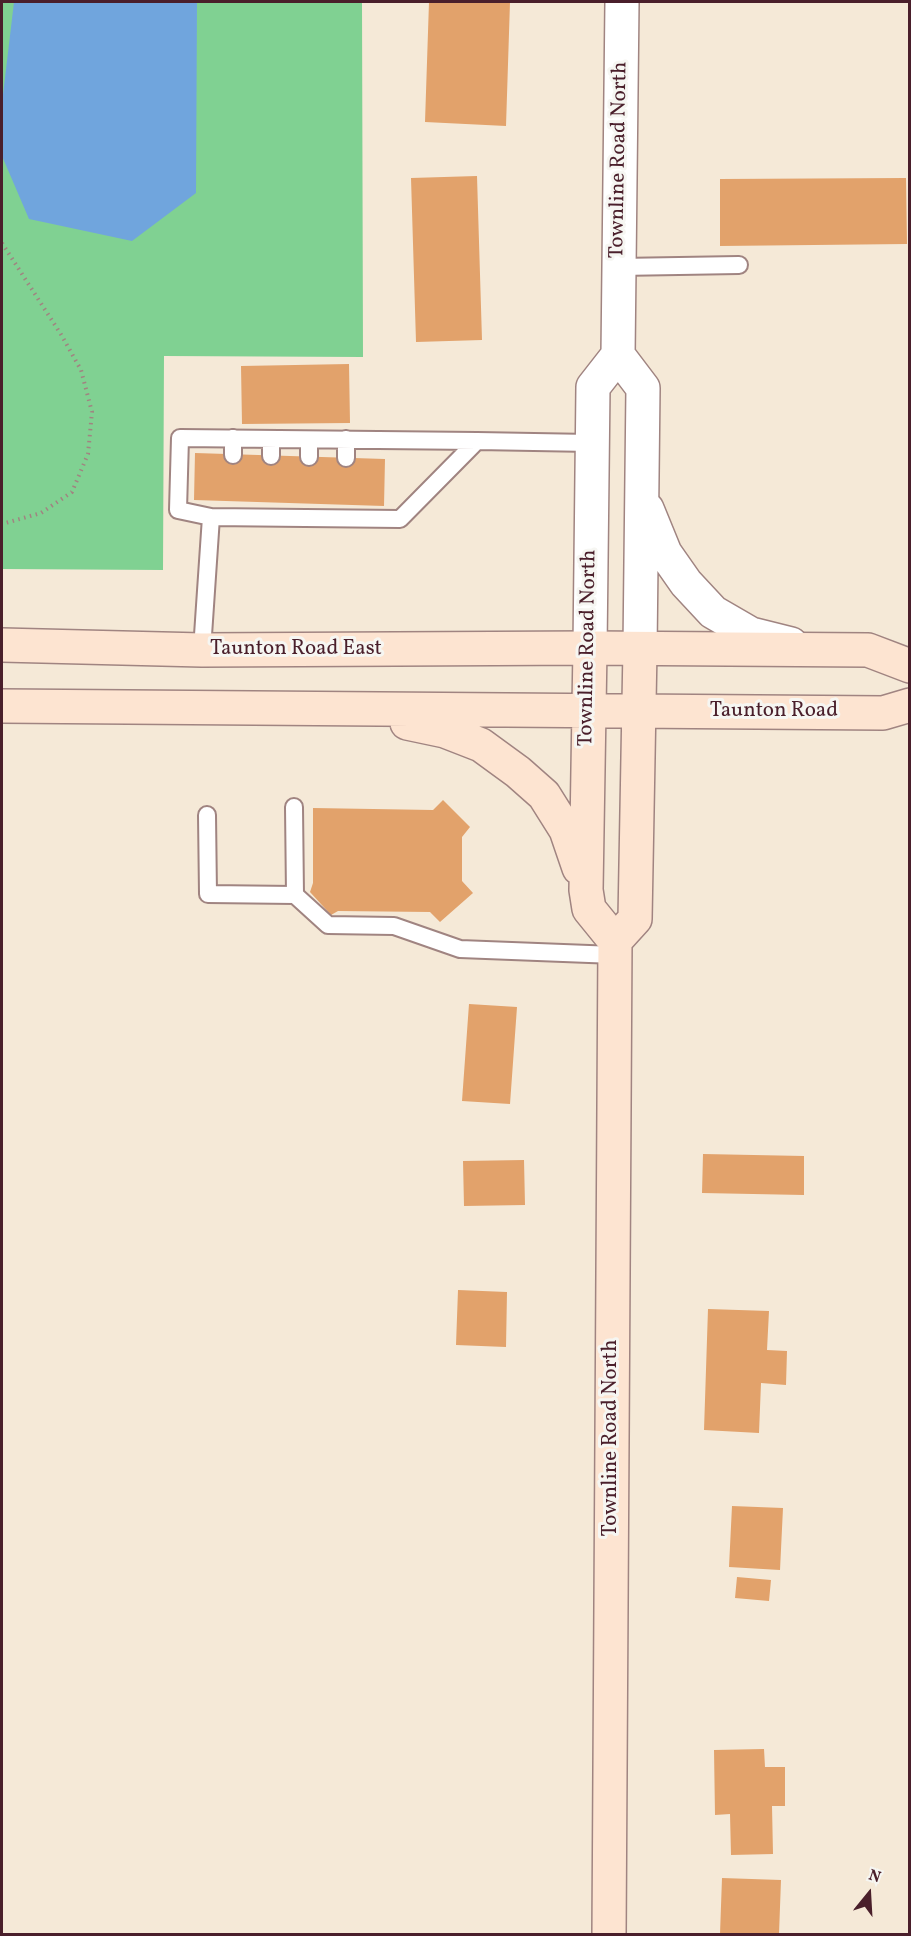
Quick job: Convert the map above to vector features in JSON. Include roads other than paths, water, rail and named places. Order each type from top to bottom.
[{"type":"main road","name":"Taunton Road East","points":[[2,645],[202,650],[640,649]]},
{"type":"main road","name":"Townline Road North","points":[[590,648],[586,890],[589,909],[615,948],[609,1935]]},
{"type":"main road","points":[[615,948],[635,919],[640,649],[868,650],[909,666]]},
{"type":"main road","name":"Taunton Road","points":[[588,711],[883,713],[909,705]]},
{"type":"main road","points":[[2,706],[588,711]]},
{"type":"main road","points":[[332,708],[445,731],[481,745],[518,772],[544,795],[566,830],[586,890]]},
{"type":"street","name":"Townline Road North","points":[[590,648],[592,387],[618,355],[622,2]]},
{"type":"street","points":[[618,355],[643,388],[640,649]]},
{"type":"street","points":[[641,493],[665,553],[686,583],[713,612],[751,634],[819,651]]},
{"type":"lane","points":[[619,267],[739,265]]},
{"type":"lane","points":[[477,441],[400,519],[345,512],[232,509],[211,517],[178,510],[180,438],[233,447],[309,448],[346,439],[477,441],[591,443]]},
{"type":"lane","points":[[346,439],[346,458]]},
{"type":"lane","points":[[202,650],[211,517]]},
{"type":"lane","points":[[294,807],[295,895]]},
{"type":"lane","points":[[207,814],[208,894],[295,895],[328,925],[394,926],[460,949],[615,948]]},
{"type":"water","points":[[14,2],[197,2],[196,193],[132,241],[29,219],[2,156],[2,103]]}]
